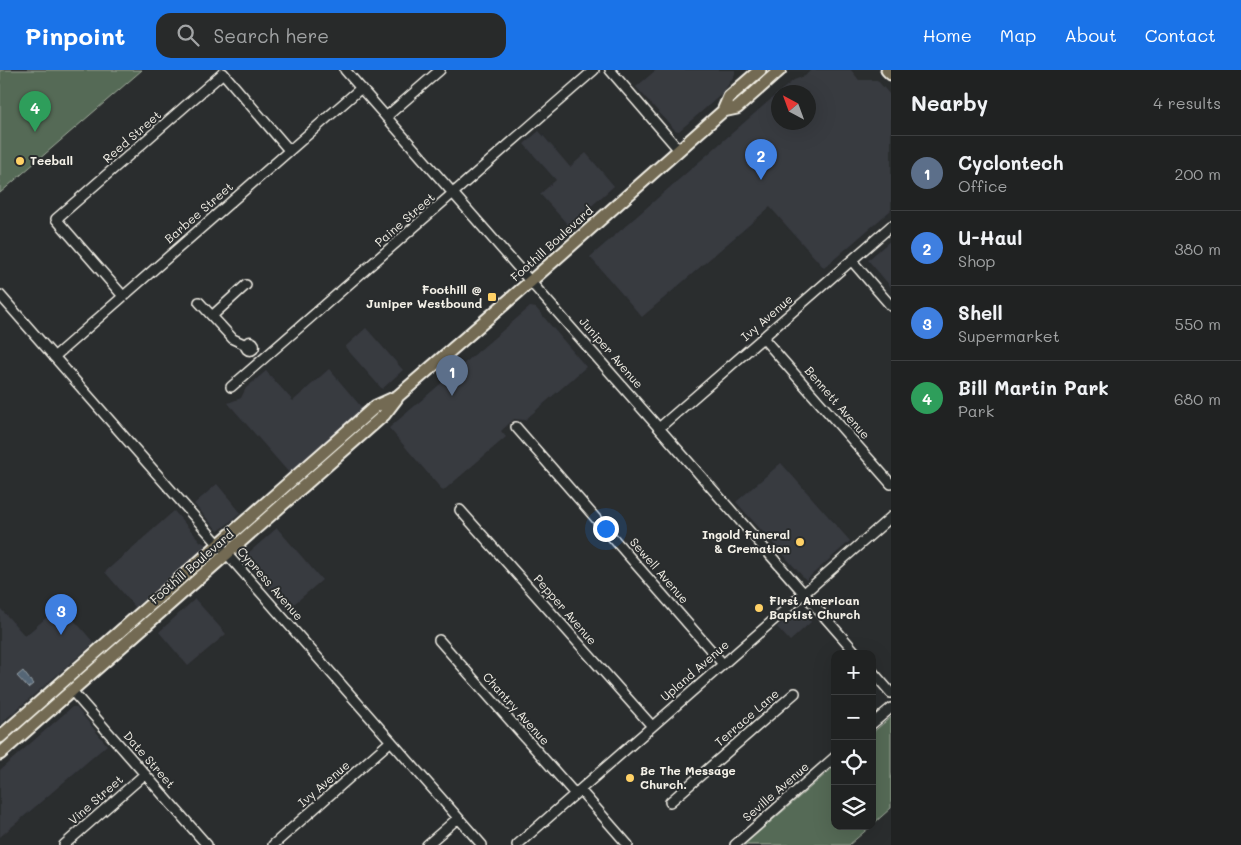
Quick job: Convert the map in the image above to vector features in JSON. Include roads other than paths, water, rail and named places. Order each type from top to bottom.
[{"type":"main road","name":"Foothill Boulevard","points":[[0,754],[384,415],[398,396],[531,282],[723,111],[729,98],[760,70]]},
{"type":"main road","name":"Foothill Boulevard","points":[[723,111],[737,108],[780,70]]},
{"type":"main road","points":[[887,70],[891,74]]},
{"type":"main road","name":"Foothill Boulevard","points":[[0,736],[376,406],[398,396]]},
{"type":"street","name":"Juniper Avenue","points":[[345,70],[854,650]]},
{"type":"street","points":[[386,117],[440,70]]},
{"type":"street","name":"Paine Street","points":[[231,387],[594,70]]},
{"type":"street","points":[[610,70],[679,150]]},
{"type":"street","name":"Reed Street","points":[[123,296],[56,219],[223,73],[289,150]]},
{"type":"street","name":"Barbee Street","points":[[54,357],[360,88]]},
{"type":"street","name":"Ivy Avenue","points":[[659,428],[891,226]]},
{"type":"street","points":[[852,261],[891,306]]},
{"type":"street","points":[[212,316],[246,285]]},
{"type":"street","name":"Cypress Avenue","points":[[0,295],[482,845]]},
{"type":"street","points":[[200,302],[233,340],[250,347],[264,359]]},
{"type":"street","name":"Bennett Avenue","points":[[763,338],[891,484]]},
{"type":"street","name":"Sewell Avenue","points":[[516,427],[723,664]]},
{"type":"street","name":"Pepper Avenue","points":[[460,510],[652,726]]},
{"type":"street","name":"Upland Avenue","points":[[517,845],[891,517]]},
{"type":"street","name":"Chantry Avenue","points":[[439,640],[577,792],[628,845]]},
{"type":"street","points":[[876,676],[891,693]]},
{"type":"street","name":"Date Street","points":[[72,691],[207,845]]},
{"type":"street","name":"Terrace Lane","points":[[670,802],[795,693]]},
{"type":"street","points":[[876,721],[891,708]]},
{"type":"street","name":"Ivy Avenue","points":[[273,845],[391,741]]},
{"type":"street","name":"Seville Avenue","points":[[735,845],[831,761]]},
{"type":"street","name":"Vine Street","points":[[68,844],[145,774]]},
{"type":"street","points":[[427,845],[458,818]]},
{"type":"water","points":[[23,671],[33,684],[28,688],[17,676]]},
{"type":"place","name":"Bill Martin Park","points":[[35,132]]},
{"type":"place","name":"Teeball","points":[[20,161]]},
{"type":"place","name":"U-Haul","points":[[761,180]]},
{"type":"place","name":"Foothill @ Juniper Westbound","points":[[492,297]]},
{"type":"place","name":"Cyclontech","points":[[452,396]]},
{"type":"place","name":"Ingold Funeral & Cremation","points":[[800,542]]},
{"type":"place","name":"First American Baptist Church","points":[[759,608]]},
{"type":"place","name":"Shell","points":[[61,635]]},
{"type":"place","name":"Be The Message Church.","points":[[630,778]]}]
